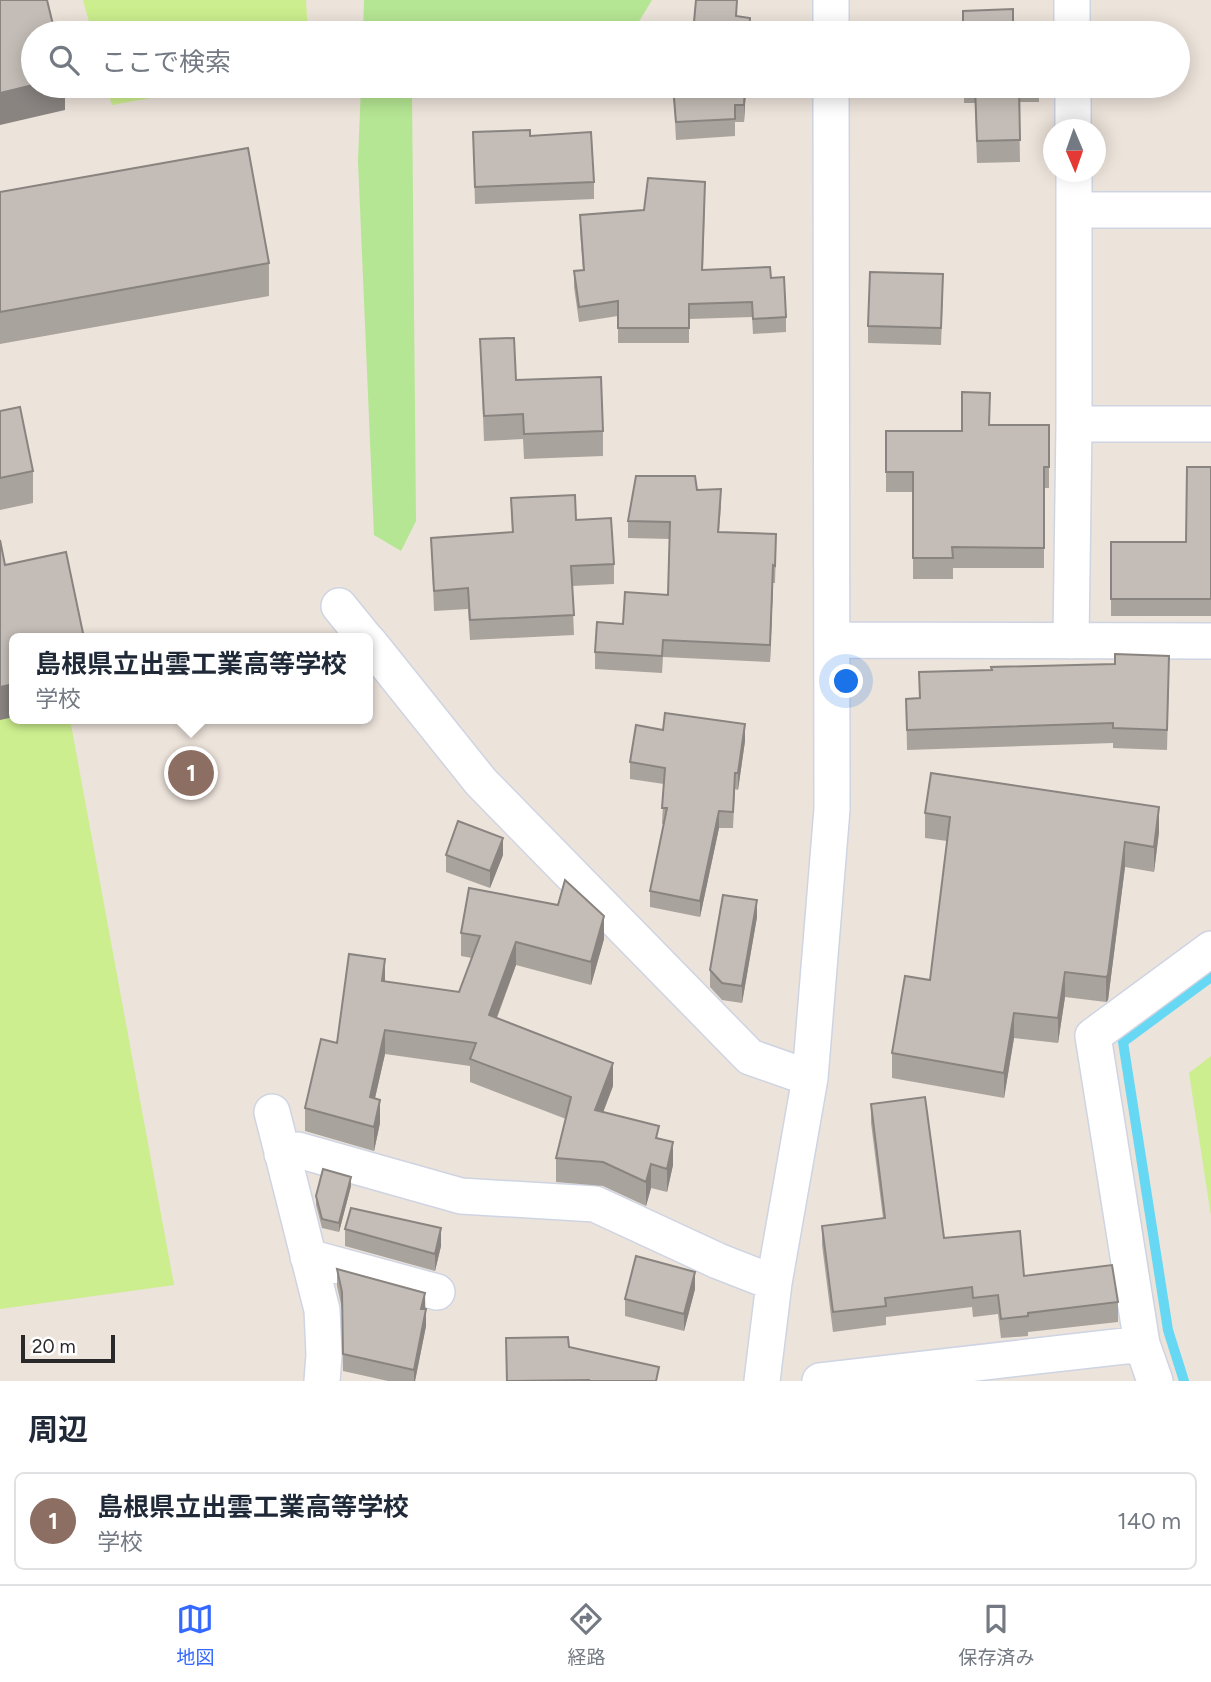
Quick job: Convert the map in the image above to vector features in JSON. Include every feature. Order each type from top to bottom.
[{"type":"street","points":[[831,0],[831,21]]},
{"type":"street","points":[[1072,0],[1072,21]]},
{"type":"street","points":[[762,1381],[774,1283],[810,1078],[832,809],[831,98]]},
{"type":"street","points":[[1073,98],[1073,119]]},
{"type":"street","points":[[1071,641],[1074,182]]},
{"type":"street","points":[[1074,210],[1211,210]]},
{"type":"street","points":[[1074,424],[1211,424]]},
{"type":"street","points":[[339,606],[361,633]]},
{"type":"street","points":[[832,640],[1211,641]]},
{"type":"street","points":[[373,647],[481,782],[750,1057],[810,1078]]},
{"type":"street","points":[[1155,1381],[1142,1344],[1093,1036],[1211,949]]},
{"type":"street","points":[[272,1112],[321,1310],[324,1354],[322,1381]]},
{"type":"street","points":[[282,1153],[298,1150],[461,1196],[595,1204],[718,1261],[774,1283]]},
{"type":"street","points":[[308,1258],[437,1292]]},
{"type":"street","points":[[820,1381],[974,1373],[1142,1344]]},
{"type":"green space","points":[[83,0],[306,0],[307,21],[89,21]]},
{"type":"green space","points":[[364,0],[652,0],[639,21],[363,21]]},
{"type":"green space","points":[[110,98],[151,98],[112,105]]},
{"type":"green space","points":[[361,98],[412,98],[416,521],[401,551],[374,535],[358,161]]},
{"type":"green space","points":[[9,705],[9,724],[71,724],[174,1285],[0,1309],[0,707]]},
{"type":"green space","points":[[1211,1056],[1211,1216],[1189,1073]]},
{"type":"building","points":[[0,0],[47,0],[52,21],[21,21],[21,88],[0,93]]},
{"type":"building","points":[[696,0],[737,0],[736,16],[750,18],[750,21],[694,21]]},
{"type":"building","points":[[1013,9],[1013,21],[963,21],[963,11]]},
{"type":"building","points":[[674,98],[744,98],[744,105],[735,105],[735,119],[676,122]]},
{"type":"building","points":[[975,98],[1019,98],[1020,140],[977,141]]},
{"type":"building","points":[[530,130],[530,136],[591,132],[594,182],[475,187],[473,132]]},
{"type":"building","points":[[248,148],[269,263],[0,312],[0,192]]},
{"type":"building","points":[[648,178],[705,182],[702,270],[770,267],[771,278],[784,277],[786,317],[753,319],[752,302],[689,304],[689,328],[618,328],[618,301],[579,307],[574,271],[584,270],[580,215],[644,210]]},
{"type":"building","points":[[870,272],[943,274],[941,328],[868,326]]},
{"type":"building","points":[[514,338],[516,380],[601,377],[603,431],[524,434],[523,414],[484,416],[480,339]]},
{"type":"building","points":[[962,392],[990,393],[989,425],[1049,425],[1049,467],[1044,467],[1044,548],[952,547],[953,558],[913,558],[913,472],[886,472],[886,431],[962,431]]},
{"type":"building","points":[[20,407],[33,471],[0,478],[0,411]]},
{"type":"building","points":[[1187,467],[1211,467],[1211,599],[1111,599],[1111,542],[1186,542]]},
{"type":"building","points":[[636,476],[695,476],[697,490],[721,489],[718,532],[776,534],[770,645],[663,640],[662,656],[595,652],[597,622],[623,624],[625,592],[668,595],[670,522],[628,521]]},
{"type":"building","points":[[575,495],[576,520],[611,518],[614,564],[571,566],[574,615],[470,620],[468,588],[434,591],[431,538],[513,532],[511,498]]},
{"type":"building","points":[[0,540],[5,565],[66,552],[83,633],[9,633],[9,685],[0,687]]},
{"type":"building","points":[[1115,654],[1169,656],[1167,730],[1113,728],[1113,723],[907,730],[906,699],[920,698],[919,672],[1115,664]]},
{"type":"building","points":[[665,713],[745,724],[738,773],[735,773],[733,812],[719,811],[700,901],[650,891],[667,808],[662,808],[665,768],[630,762],[636,725],[663,730]]},
{"type":"building","points":[[931,773],[1159,807],[1154,847],[1125,842],[1108,975],[1106,977],[1065,972],[1058,1018],[1014,1013],[1004,1073],[892,1053],[905,976],[930,980],[950,817],[925,813]]},
{"type":"building","points":[[458,821],[503,838],[490,871],[446,855]]},
{"type":"building","points":[[565,880],[604,916],[591,962],[516,942],[489,1015],[613,1063],[595,1110],[659,1126],[656,1138],[673,1142],[667,1169],[651,1164],[646,1182],[603,1162],[556,1158],[571,1097],[470,1059],[476,1043],[385,1030],[370,1097],[380,1100],[374,1127],[305,1108],[321,1039],[337,1043],[349,954],[385,959],[382,981],[459,992],[480,936],[461,933],[469,888],[558,905]]},
{"type":"building","points":[[723,895],[757,900],[742,986],[722,983],[710,970]]},
{"type":"building","points":[[925,1097],[944,1238],[1020,1231],[1024,1276],[1112,1265],[1118,1302],[1001,1319],[998,1295],[973,1298],[972,1287],[885,1298],[886,1306],[833,1312],[822,1226],[885,1218],[871,1104]]},
{"type":"building","points":[[323,1169],[351,1177],[339,1223],[322,1219],[316,1196]]},
{"type":"building","points":[[351,1208],[441,1228],[435,1254],[345,1229]]},
{"type":"building","points":[[636,1256],[695,1272],[684,1314],[625,1299]]},
{"type":"building","points":[[337,1269],[425,1293],[421,1309],[426,1309],[414,1370],[343,1354],[342,1292]]},
{"type":"building","points":[[568,1337],[569,1347],[659,1367],[656,1381],[507,1381],[506,1338]]},
{"type":"waterway","points":[[1184,1381],[1168,1330],[1123,1042],[1211,977]]},
{"type":"place","name":"島根県立出雲工業高等学校","points":[[191,773]]}]
